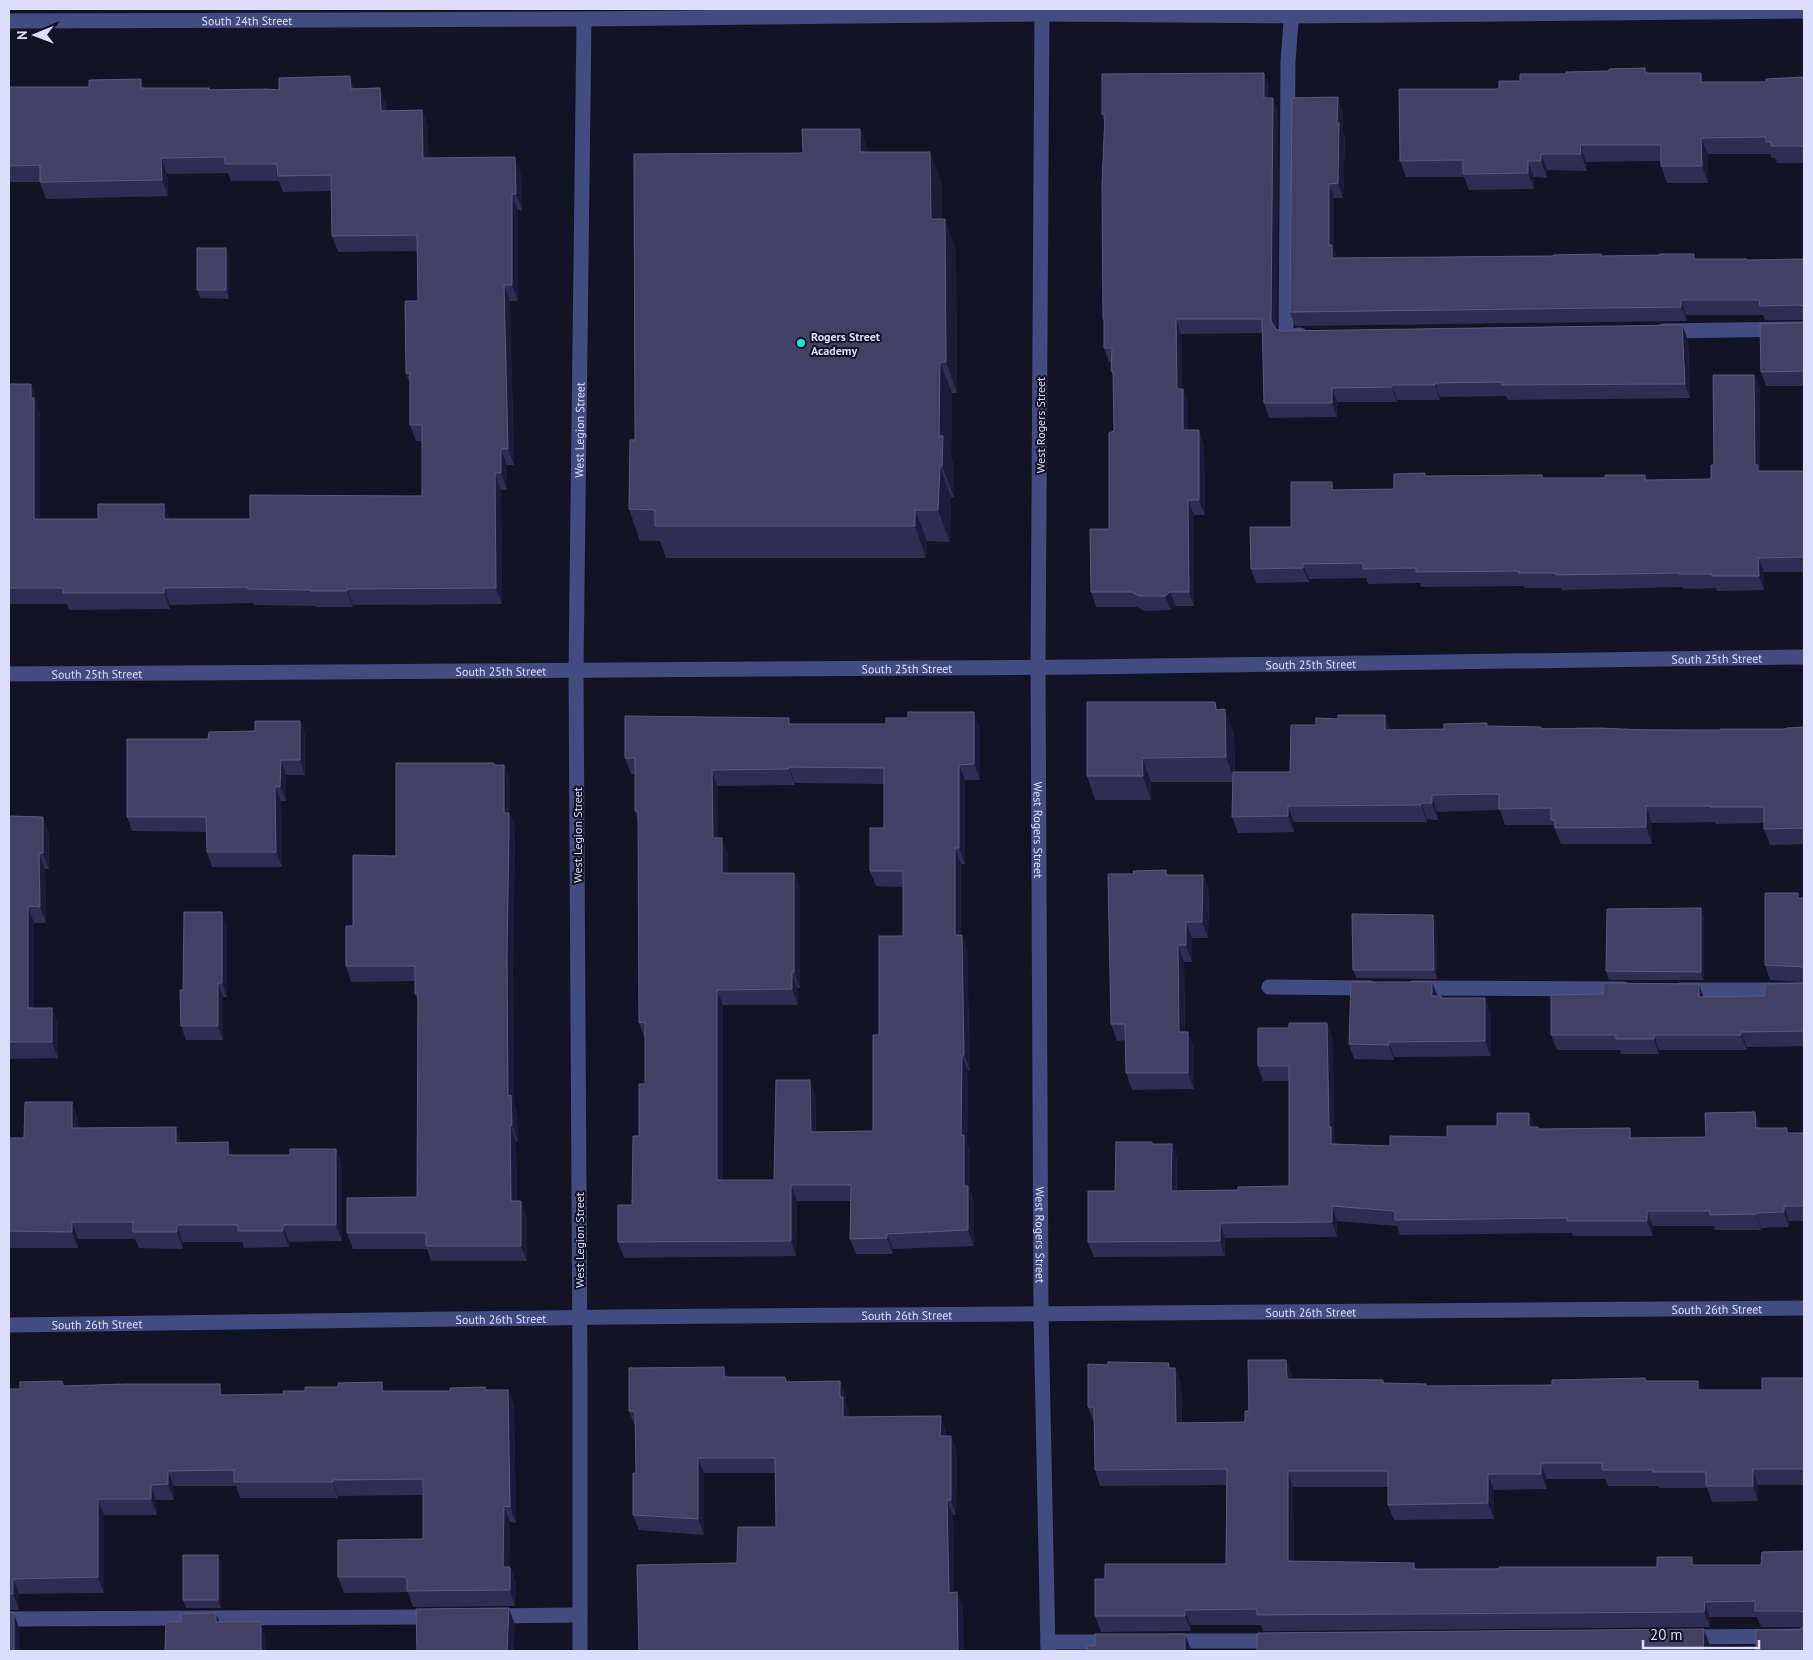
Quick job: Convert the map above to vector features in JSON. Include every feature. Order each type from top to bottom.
[{"type":"street","name":"South 24th Street","points":[[9,21],[584,19],[766,13],[1042,11],[1804,11]]},
{"type":"street","name":"West Rogers Street","points":[[1042,11],[1038,667],[1041,1314],[1048,1647]]},
{"type":"street","points":[[1292,12],[1288,61],[1286,336],[1316,335]]},
{"type":"street","name":"West Legion Street","points":[[580,1651],[576,670],[584,19]]},
{"type":"street","points":[[1645,331],[1804,329]]},
{"type":"street","name":"South 25th Street","points":[[9,674],[1038,667],[1804,657]]},
{"type":"street","points":[[1269,987],[1636,989]]},
{"type":"street","points":[[1666,990],[1804,990]]},
{"type":"street","name":"South 26th Street","points":[[9,1325],[580,1317],[1804,1308]]},
{"type":"street","points":[[479,1616],[580,1615]]},
{"type":"street","points":[[9,1619],[449,1616]]},
{"type":"street","points":[[1675,1637],[1804,1636]]},
{"type":"street","points":[[1149,1642],[1288,1640]]},
{"type":"street","points":[[1048,1647],[1130,1642]]},
{"type":"building","points":[[1645,68],[1645,73],[1701,73],[1701,82],[1766,82],[1766,79],[1804,77],[1804,146],[1771,146],[1771,142],[1766,142],[1766,137],[1701,138],[1702,166],[1661,166],[1661,145],[1580,145],[1581,154],[1541,154],[1541,161],[1528,161],[1528,173],[1463,174],[1463,160],[1400,161],[1399,89],[1499,89],[1499,81],[1520,81],[1520,74],[1566,74],[1566,72]]},
{"type":"building","points":[[1264,73],[1264,98],[1273,98],[1271,321],[1276,329],[1281,331],[1682,325],[1685,384],[1502,385],[1502,382],[1435,383],[1435,385],[1332,388],[1332,403],[1264,403],[1262,319],[1176,319],[1177,389],[1183,389],[1183,430],[1199,430],[1199,500],[1188,500],[1189,592],[1170,592],[1165,596],[1139,596],[1132,592],[1091,592],[1090,529],[1109,529],[1109,433],[1114,431],[1113,371],[1111,371],[1112,348],[1104,348],[1103,319],[1102,184],[1105,114],[1102,114],[1102,74]]},
{"type":"building","points":[[350,76],[351,89],[380,88],[381,111],[422,110],[423,158],[515,157],[516,194],[512,194],[512,285],[504,285],[508,449],[501,449],[501,473],[495,473],[496,588],[310,591],[248,589],[248,587],[164,588],[164,593],[63,593],[63,588],[9,588],[9,384],[31,384],[31,398],[34,398],[34,519],[98,519],[98,504],[164,504],[164,519],[250,519],[250,495],[422,496],[422,425],[410,425],[410,373],[406,373],[405,301],[418,301],[417,235],[332,236],[331,175],[278,176],[277,164],[225,164],[225,157],[161,158],[162,180],[40,182],[40,165],[9,166],[9,87],[89,87],[89,80],[141,79],[141,88],[279,90],[279,78]]},
{"type":"building","points":[[1338,97],[1338,183],[1329,184],[1329,245],[1332,245],[1332,258],[1694,254],[1694,259],[1804,259],[1804,306],[1760,306],[1759,300],[1681,300],[1681,307],[1290,312],[1292,98]]},
{"type":"building","points":[[802,129],[860,129],[860,152],[930,152],[931,219],[945,219],[946,362],[940,362],[939,436],[943,436],[938,510],[915,510],[915,526],[655,526],[655,510],[629,509],[630,440],[635,440],[634,154],[803,153]]},
{"type":"building","points":[[197,248],[226,248],[226,290],[197,290]]},
{"type":"building","points":[[1804,321],[1804,371],[1761,372],[1760,324],[1803,323]]},
{"type":"building","points":[[1713,375],[1754,375],[1755,465],[1758,465],[1758,471],[1804,471],[1804,557],[1758,558],[1759,576],[1712,576],[1712,574],[1679,573],[1556,575],[1556,573],[1519,573],[1519,571],[1416,572],[1416,568],[1363,569],[1363,563],[1303,564],[1303,568],[1251,569],[1250,527],[1291,527],[1291,482],[1332,482],[1332,490],[1394,489],[1394,474],[1425,473],[1425,476],[1542,475],[1542,478],[1605,478],[1605,475],[1645,475],[1645,480],[1711,479],[1711,465],[1714,465]]},
{"type":"building","points":[[1087,702],[1215,702],[1216,710],[1225,709],[1226,757],[1142,758],[1143,776],[1087,776]]},
{"type":"building","points":[[908,712],[974,712],[974,764],[959,765],[959,848],[955,848],[955,935],[962,935],[964,1055],[962,1055],[961,1135],[964,1135],[964,1186],[968,1186],[968,1230],[887,1234],[887,1238],[850,1239],[851,1185],[791,1185],[791,1241],[618,1242],[618,1205],[632,1205],[633,1136],[639,1136],[639,1084],[645,1084],[645,1022],[639,1023],[638,811],[635,811],[635,758],[625,758],[625,716],[789,718],[789,724],[886,724],[886,718],[908,718]],"holes":[[[789,767],[884,768],[884,828],[870,828],[870,871],[903,871],[903,936],[879,936],[879,1035],[873,1035],[873,1131],[811,1132],[810,1080],[776,1080],[774,1180],[717,1180],[717,990],[792,989],[792,972],[794,972],[794,873],[722,873],[722,838],[713,838],[712,770],[789,769]]]},
{"type":"building","points":[[1338,715],[1385,715],[1385,730],[1444,729],[1444,724],[1487,723],[1487,726],[1541,727],[1541,729],[1720,730],[1804,727],[1804,828],[1764,829],[1764,807],[1646,806],[1646,827],[1555,828],[1555,820],[1551,820],[1551,808],[1499,809],[1499,794],[1432,795],[1432,803],[1421,803],[1421,805],[1288,806],[1288,816],[1232,817],[1233,772],[1290,772],[1291,725],[1316,725],[1316,718],[1338,719]]},
{"type":"building","points":[[255,721],[300,721],[300,760],[281,760],[280,787],[275,786],[276,852],[207,852],[206,817],[127,817],[127,739],[208,739],[209,732],[255,731]]},
{"type":"building","points":[[396,763],[494,763],[494,765],[504,765],[504,813],[509,813],[507,956],[508,1096],[511,1095],[512,1125],[510,1125],[511,1201],[521,1201],[521,1246],[426,1246],[426,1233],[347,1233],[347,1198],[417,1197],[418,994],[415,994],[415,966],[346,966],[346,926],[353,926],[353,855],[396,856]]},
{"type":"building","points":[[9,816],[43,817],[43,853],[39,853],[40,907],[28,906],[28,1008],[52,1008],[52,1042],[9,1042]]},
{"type":"building","points":[[1166,870],[1166,875],[1203,875],[1202,922],[1186,922],[1186,945],[1178,945],[1179,1032],[1188,1032],[1188,1073],[1126,1073],[1125,1024],[1111,1024],[1108,874],[1134,874],[1133,871]]},
{"type":"building","points":[[1765,893],[1798,893],[1798,898],[1804,898],[1804,968],[1765,965]]},
{"type":"building","points":[[1701,908],[1701,972],[1606,971],[1607,909]]},
{"type":"building","points":[[184,912],[222,912],[222,983],[218,983],[218,1026],[181,1026],[180,990],[183,990]]},
{"type":"building","points":[[1352,914],[1433,915],[1434,970],[1353,970]]},
{"type":"building","points":[[1804,981],[1804,1031],[1741,1032],[1741,1035],[1654,1035],[1654,1039],[1616,1039],[1616,1035],[1551,1035],[1551,995],[1603,994],[1603,983],[1699,984],[1699,997],[1763,996],[1765,995],[1765,984],[1803,983]]},
{"type":"building","points":[[1351,982],[1432,982],[1432,996],[1441,996],[1441,998],[1485,998],[1485,1041],[1389,1042],[1389,1045],[1349,1044]]},
{"type":"building","points":[[1289,1023],[1327,1023],[1331,1144],[1390,1146],[1390,1136],[1447,1137],[1447,1126],[1497,1126],[1497,1113],[1529,1113],[1529,1127],[1538,1127],[1538,1129],[1630,1128],[1630,1138],[1706,1137],[1705,1113],[1755,1112],[1756,1128],[1787,1128],[1787,1133],[1804,1133],[1804,1206],[1784,1206],[1784,1212],[1756,1214],[1710,1215],[1710,1211],[1647,1211],[1647,1221],[1567,1221],[1567,1218],[1395,1220],[1395,1211],[1332,1206],[1332,1222],[1220,1223],[1220,1241],[1088,1242],[1088,1191],[1115,1191],[1116,1142],[1172,1144],[1171,1191],[1238,1190],[1238,1187],[1289,1186],[1289,1066],[1258,1066],[1258,1028],[1289,1028]]},
{"type":"building","points":[[25,1102],[72,1102],[72,1128],[176,1127],[176,1143],[228,1142],[228,1155],[290,1155],[290,1149],[336,1149],[336,1225],[283,1225],[283,1231],[238,1231],[238,1225],[177,1225],[177,1232],[133,1232],[133,1222],[72,1222],[72,1232],[9,1231],[9,1138],[24,1138]]},
{"type":"building","points":[[1248,1360],[1286,1360],[1287,1379],[1383,1380],[1383,1383],[1426,1384],[1426,1386],[1552,1385],[1552,1380],[1645,1378],[1645,1381],[1698,1381],[1698,1390],[1762,1390],[1762,1378],[1804,1378],[1804,1469],[1753,1469],[1753,1486],[1706,1486],[1706,1472],[1602,1470],[1602,1463],[1541,1463],[1541,1474],[1488,1474],[1488,1503],[1388,1505],[1388,1471],[1288,1471],[1288,1561],[1414,1563],[1414,1569],[1499,1569],[1499,1567],[1657,1567],[1657,1557],[1692,1557],[1692,1565],[1761,1565],[1762,1552],[1804,1551],[1804,1614],[1799,1611],[1755,1611],[1755,1601],[1705,1602],[1704,1612],[1257,1615],[1257,1609],[1185,1610],[1185,1616],[1095,1616],[1095,1579],[1105,1579],[1105,1564],[1226,1564],[1227,1469],[1095,1470],[1094,1407],[1088,1407],[1088,1364],[1108,1365],[1108,1362],[1169,1363],[1168,1368],[1175,1368],[1176,1423],[1245,1422],[1245,1411],[1249,1411]]},
{"type":"building","points":[[724,1367],[724,1377],[785,1377],[786,1382],[840,1381],[840,1397],[843,1397],[843,1417],[941,1416],[940,1436],[951,1436],[951,1500],[947,1500],[949,1593],[957,1592],[958,1651],[639,1651],[637,1565],[737,1563],[738,1527],[776,1527],[775,1458],[698,1458],[698,1519],[633,1515],[633,1473],[636,1473],[635,1411],[629,1411],[629,1368]]},
{"type":"building","points":[[62,1381],[63,1386],[220,1384],[220,1395],[284,1394],[283,1391],[305,1391],[305,1387],[338,1387],[338,1383],[382,1382],[382,1391],[450,1391],[450,1388],[485,1387],[485,1390],[508,1390],[510,1507],[504,1506],[503,1567],[510,1567],[510,1590],[407,1591],[407,1577],[338,1577],[338,1540],[423,1539],[423,1479],[333,1480],[333,1482],[234,1482],[234,1470],[168,1471],[168,1484],[151,1485],[151,1499],[98,1499],[98,1577],[13,1579],[13,1594],[9,1594],[9,1389],[20,1389],[20,1382]]},
{"type":"building","points":[[183,1555],[218,1555],[218,1600],[183,1600]]},
{"type":"building","points":[[509,1608],[507,1651],[417,1651],[416,1609]]},
{"type":"building","points":[[9,1612],[14,1613],[14,1651],[9,1651]]},
{"type":"building","points":[[216,1613],[216,1622],[261,1622],[261,1651],[165,1651],[166,1622],[181,1622],[181,1614]]},
{"type":"building","points":[[1804,1626],[1804,1651],[1756,1651],[1756,1630],[1799,1630]]},
{"type":"building","points":[[1704,1629],[1703,1651],[1257,1651],[1257,1633]]},
{"type":"building","points":[[1095,1634],[1185,1634],[1185,1651],[1087,1651],[1087,1646],[1095,1646]]},
{"type":"place","name":"Rogers Street Academy","points":[[801,343]]}]
